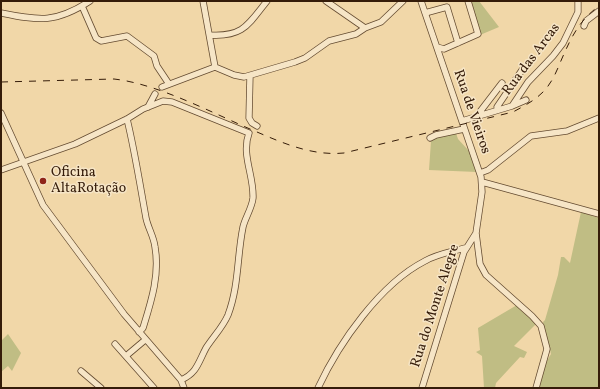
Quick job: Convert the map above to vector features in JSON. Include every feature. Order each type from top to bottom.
[{"type":"street","points":[[1,13],[28,18],[48,19],[62,17],[90,1]]},
{"type":"street","points":[[203,1],[205,20],[210,35],[215,67]]},
{"type":"street","points":[[210,35],[224,36],[237,33],[248,25],[267,1]]},
{"type":"street","points":[[326,1],[365,28]]},
{"type":"street","points":[[162,87],[215,67],[234,75],[250,76],[305,58],[329,41],[356,34],[365,28],[381,22],[403,1]]},
{"type":"street","name":"Rua de Vieiros","points":[[421,1],[480,173],[482,192],[476,234]]},
{"type":"street","points":[[437,47],[444,49],[478,34],[468,1]]},
{"type":"street","name":"Rua das Arcas","points":[[462,121],[512,106],[528,82],[553,56],[563,43],[578,12],[578,1]]},
{"type":"street","points":[[82,6],[96,38],[101,41],[128,36],[154,56],[157,66],[169,84]]},
{"type":"street","points":[[425,13],[447,7],[458,43]]},
{"type":"street","points":[[584,26],[586,21],[599,11]]},
{"type":"street","points":[[498,110],[497,107],[522,70]]},
{"type":"street","points":[[250,76],[251,82],[248,107],[249,118],[252,123],[257,126]]},
{"type":"street","points":[[478,116],[502,83]]},
{"type":"street","points":[[148,107],[155,94]]},
{"type":"street","points":[[512,106],[526,100]]},
{"type":"street","points":[[1,170],[75,144],[163,101],[172,102],[249,132],[246,142],[246,156],[250,168],[253,200],[243,226],[239,272],[228,315],[208,346],[193,374],[181,380]]},
{"type":"street","points":[[1,113],[22,162],[43,205],[145,340],[181,380],[184,388]]},
{"type":"street","points":[[480,173],[488,170],[531,136],[567,131],[599,118]]},
{"type":"street","points":[[127,119],[142,186],[146,220],[156,248],[156,273],[153,298],[143,328],[139,332]]},
{"type":"street","points":[[430,138],[436,135],[464,130]]},
{"type":"street","points":[[482,182],[599,214]]},
{"type":"street","points":[[476,234],[482,271],[538,321],[544,333],[547,348],[536,388]]},
{"type":"street","name":"Rua do Monte Alegre","points":[[422,388],[465,248],[476,234]]},
{"type":"street","points":[[318,388],[339,348],[386,288],[423,262],[437,256],[465,248]]},
{"type":"street","points":[[126,356],[145,340]]},
{"type":"street","points":[[115,344],[154,388]]},
{"type":"street","points":[[81,371],[101,388]]},
{"type":"shaded area","points":[[470,1],[479,1],[499,27],[480,35]]},
{"type":"shaded area","points":[[456,133],[458,139],[469,151],[477,172],[429,170],[431,141],[435,137]]},
{"type":"shaded area","points":[[581,212],[599,218],[599,388],[538,388],[545,364],[551,354],[543,322],[545,320],[558,275],[561,257],[564,257],[570,263]]},
{"type":"shaded area","points":[[517,305],[536,324],[514,346],[527,352],[524,358],[520,357],[496,383],[495,388],[484,388],[482,356],[476,352],[480,350],[478,328]]},
{"type":"shaded area","points":[[8,334],[21,353],[12,371],[8,366],[1,372],[1,341]]},
{"type":"railway","points":[[1,82],[114,79],[131,82],[168,93],[289,145],[321,153],[344,153],[513,112],[532,101],[548,86],[575,32],[585,18],[599,6]]},
{"type":"place","name":"Oficina AltaRotação","points":[[43,181]]}]
